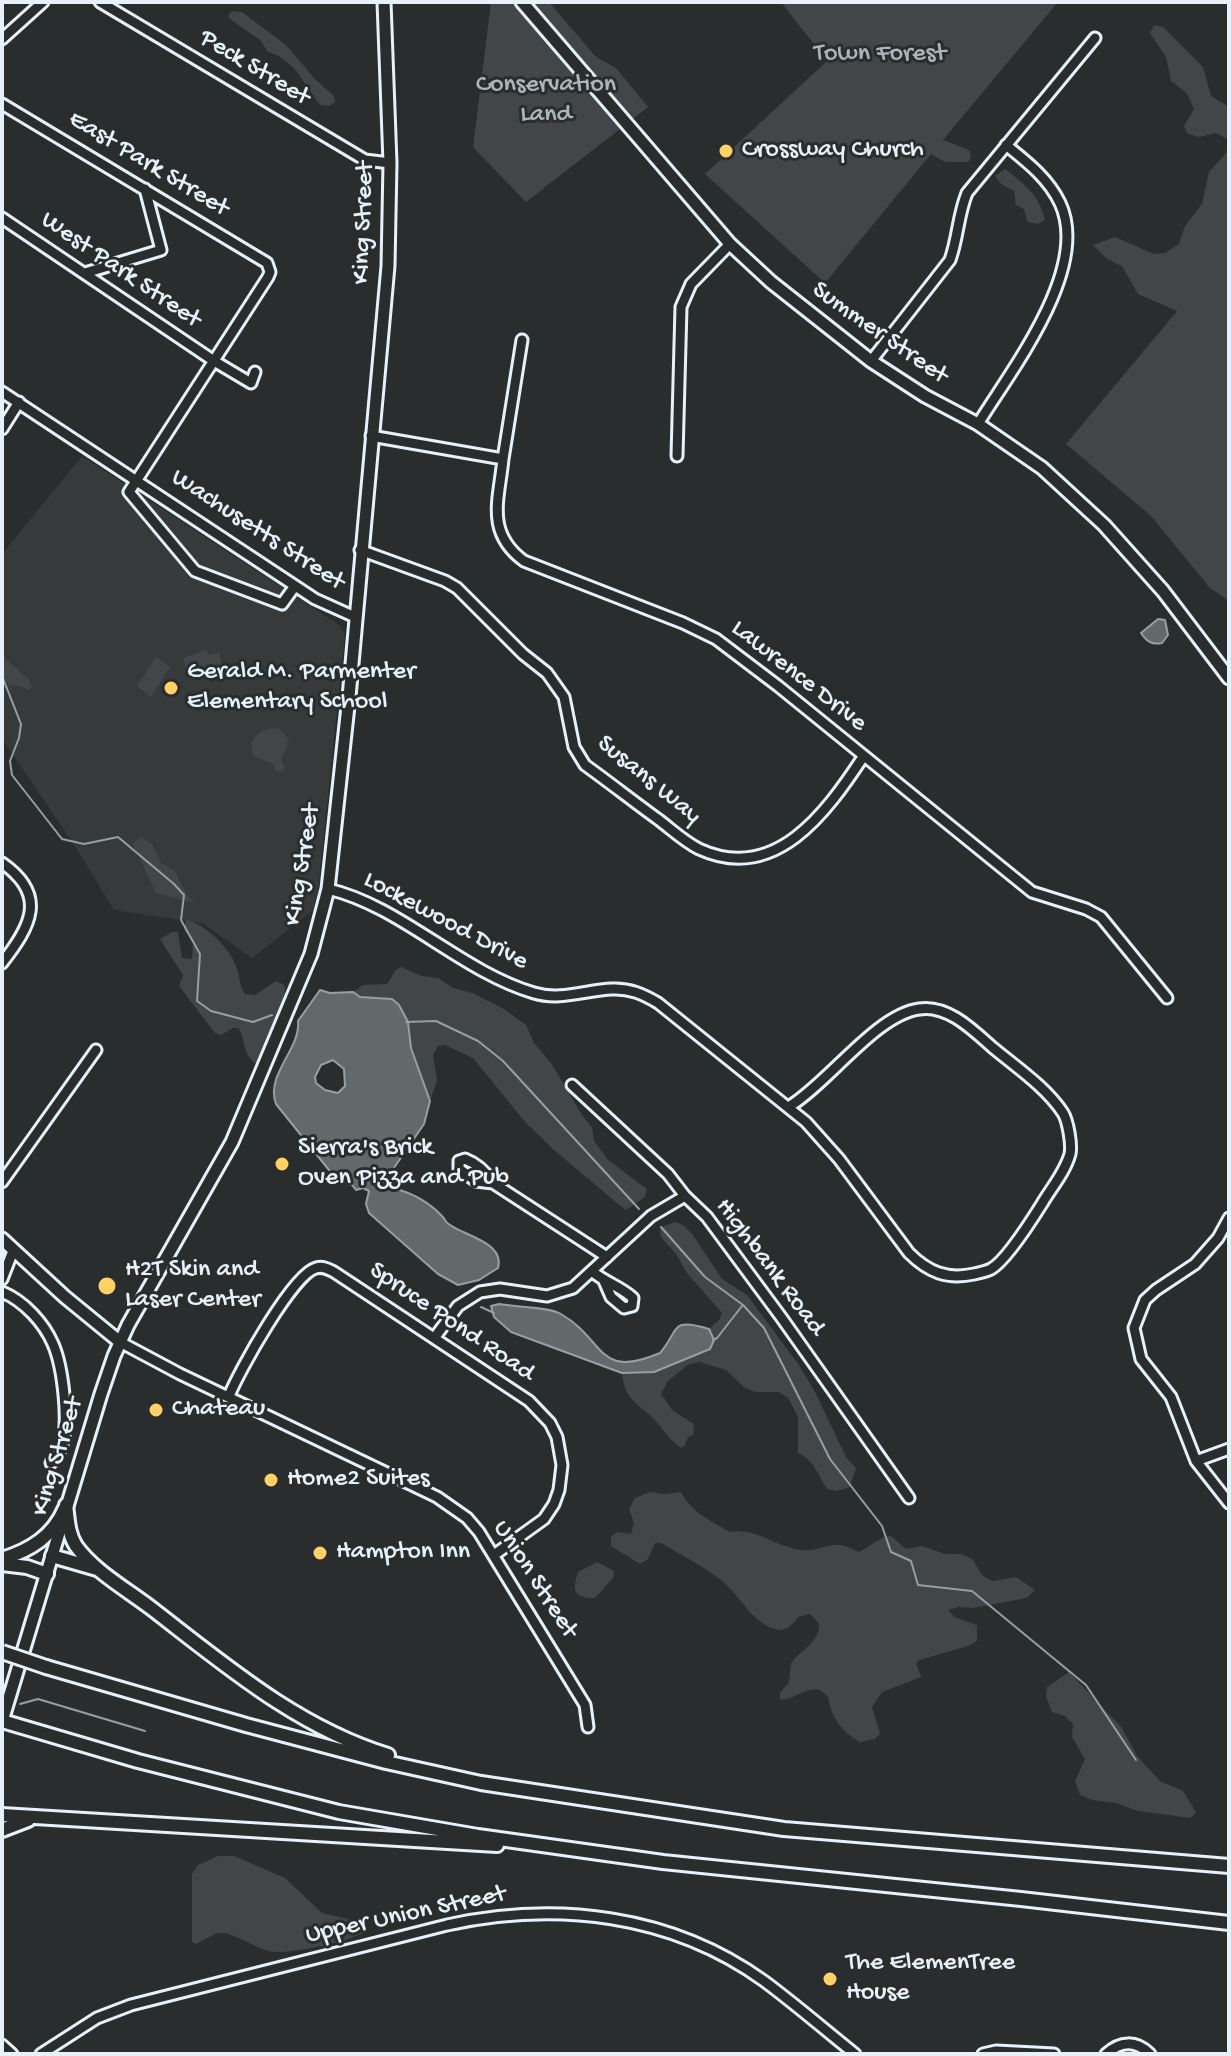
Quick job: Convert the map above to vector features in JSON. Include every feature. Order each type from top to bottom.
[{"type":"highway","points":[[2,1562],[49,1534],[66,1505]]},
{"type":"highway","points":[[66,1505],[75,1545],[103,1572],[273,1700],[322,1729],[379,1752],[481,1783]]},
{"type":"highway","points":[[52,1556],[103,1572]]},
{"type":"highway","points":[[2,1562],[47,1574]]},
{"type":"highway","points":[[2,1652],[246,1725],[481,1783],[784,1829],[1229,1866]]},
{"type":"highway","points":[[2,1721],[138,1761],[339,1812],[663,1862],[1229,1923]]},
{"type":"highway","points":[[2,1815],[572,1850]]},
{"type":"highway","points":[[2,1830],[34,1818]]},
{"type":"main road","name":"King Street","points":[[2,1721],[66,1505],[120,1342],[232,1142],[311,954],[328,889],[388,266],[390,163],[384,2]]},
{"type":"main road","name":"Summer Street","points":[[524,3],[730,244],[794,301],[871,361],[912,388],[978,424],[1042,468],[1104,525],[1169,599],[1229,678]]},
{"type":"main road","name":"Union Street","points":[[2,1239],[120,1342]]},
{"type":"street","points":[[2,39],[43,2]]},
{"type":"street","name":"Peck Street","points":[[100,2],[365,160],[390,163]]},
{"type":"street","points":[[871,361],[950,260],[956,245],[959,213],[967,193],[1095,38]]},
{"type":"street","name":"East Park Street","points":[[2,104],[263,259],[269,267],[268,277],[214,361]]},
{"type":"street","points":[[978,424],[1054,298],[1067,241],[1061,205],[1052,188],[1027,161],[1006,145]]},
{"type":"street","points":[[85,273],[161,250],[145,189]]},
{"type":"street","name":"West Park Street","points":[[2,218],[214,361],[251,383],[255,372]]},
{"type":"street","points":[[677,456],[681,307],[691,284],[730,244]]},
{"type":"street","name":"Lawrence Drive","points":[[522,340],[497,519],[500,534],[511,551],[524,561],[683,623],[716,639],[1032,892],[1086,909],[1101,917],[1167,998]]},
{"type":"street","points":[[214,361],[129,492],[195,571],[282,604],[295,586]]},
{"type":"street","name":"Wachusetts Street","points":[[2,392],[315,599],[355,617]]},
{"type":"street","points":[[2,429],[19,402]]},
{"type":"street","points":[[371,436],[503,459]]},
{"type":"street","name":"Susans Way","points":[[360,550],[445,581],[464,594],[558,686],[564,697],[574,747],[585,765],[698,849],[742,860],[784,846],[803,832],[863,757]]},
{"type":"street","points":[[2,863],[17,873],[32,908],[23,936],[2,963]]},
{"type":"street","name":"Lockewood Drive","points":[[328,889],[360,899],[500,982],[540,995],[568,996],[613,989],[647,996],[790,1106],[839,1159],[909,1253],[940,1275],[956,1278],[992,1269],[1027,1227],[1065,1167],[1071,1151],[1065,1115],[1039,1087],[950,1014],[922,1008],[902,1014],[877,1031],[790,1106]]},
{"type":"street","points":[[2,1182],[96,1050]]},
{"type":"street","name":"Highbank Road","points":[[572,1085],[668,1174],[707,1217],[909,1498]]},
{"type":"street","points":[[493,1183],[607,1257]]},
{"type":"street","points":[[435,1337],[458,1306],[480,1292],[500,1289],[554,1295],[573,1288],[658,1210],[685,1196]]},
{"type":"street","points":[[1229,1218],[1218,1238],[1195,1264],[1145,1300],[1134,1328],[1141,1359],[1171,1397],[1196,1461],[1229,1503]]},
{"type":"street","points":[[1218,1238],[1229,1247]]},
{"type":"street","points":[[2,1279],[13,1251]]},
{"type":"street","name":"Spruce Pond Road","points":[[229,1396],[287,1295],[310,1271],[319,1267],[334,1272],[529,1401],[550,1423],[557,1437],[562,1465],[554,1504],[538,1525],[494,1555]]},
{"type":"street","points":[[593,1272],[604,1281]]},
{"type":"street","points":[[2,1292],[31,1313],[55,1347],[62,1383],[64,1429],[61,1449],[51,1463]]},
{"type":"street","name":"Union Street","points":[[120,1342],[437,1497],[467,1518],[494,1555],[585,1705],[588,1727]]},
{"type":"street","points":[[1196,1461],[1229,1449]]},
{"type":"street","name":"Upper Union Street","points":[[41,2054],[97,2018],[131,2005],[447,1925],[533,1912],[608,1917],[697,1944],[764,1981],[855,2054]]},
{"type":"street","points":[[1106,2054],[1118,2045],[1129,2043],[1141,2046],[1150,2054]]},
{"type":"street","points":[[2,2045],[12,2054]]},
{"type":"street","points":[[983,2054],[996,2051],[1054,2054]]},
{"type":"shaded area","name":"Gerald M. Parmenter Elementary School","points":[[82,456],[339,625],[345,634],[318,890],[313,910],[252,958],[202,923],[114,910],[2,739],[2,554]]},
{"type":"shaded area","points":[[1158,619],[1165,620],[1168,635],[1162,643],[1153,643],[1141,633]]},
{"type":"shaded area","points":[[320,990],[392,999],[399,1005],[408,1022],[411,1048],[430,1101],[424,1124],[387,1178],[393,1188],[419,1198],[450,1225],[490,1246],[499,1259],[498,1268],[479,1280],[458,1285],[438,1274],[369,1213],[366,1204],[369,1191],[363,1188],[356,1190],[352,1185],[337,1180],[276,1104],[275,1082],[294,1042],[298,1021]],"holes":[[[333,1060],[344,1069],[345,1086],[338,1093],[325,1090],[316,1083],[315,1077],[321,1065]]]},
{"type":"shaded area","points":[[499,1304],[561,1314],[576,1324],[603,1353],[624,1362],[660,1353],[681,1325],[709,1329],[714,1340],[710,1349],[654,1372],[622,1373],[511,1332],[494,1317],[491,1306]]},
{"type":"green space","name":"Conservation Land","points":[[491,2],[549,2],[596,57],[616,68],[648,107],[526,202],[473,147]]},
{"type":"green space","name":"Town Forest","points":[[781,2],[1058,2],[943,140],[969,150],[971,158],[968,162],[945,162],[931,154],[825,283],[705,174],[827,61]]},
{"type":"green space","points":[[232,11],[242,12],[286,45],[334,96],[335,102],[329,106],[320,105],[294,68],[268,52],[260,40],[230,19],[228,16]]},
{"type":"green space","points":[[1154,25],[1163,27],[1203,67],[1211,96],[1229,107],[1229,140],[1216,133],[1199,137],[1188,134],[1184,126],[1194,109],[1187,93],[1171,81],[1166,57],[1150,33]]},
{"type":"green space","points":[[1229,142],[1229,601],[1210,588],[1151,516],[1066,444],[1177,311],[1138,294],[1122,266],[1107,259],[1093,245],[1115,237],[1154,254],[1165,253],[1179,244],[1185,226],[1202,204],[1209,172],[1226,153]]},
{"type":"green space","points":[[1005,169],[1030,191],[1045,220],[1038,224],[1027,222],[1024,209],[1016,205],[1014,191],[1001,184],[995,176]]},
{"type":"green space","points":[[206,650],[209,655],[219,653],[223,669],[188,675],[183,658]]},
{"type":"green space","points":[[2,655],[29,680],[32,687],[28,690],[18,685],[10,686],[2,677]]},
{"type":"green space","points":[[156,657],[170,667],[151,697],[137,686]]},
{"type":"green space","points":[[272,728],[280,729],[289,740],[281,760],[285,768],[281,772],[275,770],[273,764],[254,756],[252,751],[255,738]]},
{"type":"green space","points":[[141,837],[152,844],[161,863],[175,871],[194,903],[156,893],[133,844]]},
{"type":"green space","points":[[186,919],[210,932],[223,945],[237,969],[245,994],[255,995],[276,981],[284,985],[284,1003],[261,1063],[254,1063],[250,1058],[238,1028],[221,1035],[215,1033],[179,986],[183,975],[160,939],[178,932],[182,958],[192,959],[193,943],[184,930]]},
{"type":"green space","points":[[401,967],[472,993],[504,1009],[526,1025],[534,1043],[551,1063],[592,1127],[594,1141],[608,1160],[647,1189],[645,1197],[626,1210],[526,1123],[473,1058],[445,1045],[438,1046],[433,1055],[437,1080],[430,1101],[411,1048],[408,1022],[392,999],[360,997],[353,992],[363,985],[387,984]]},
{"type":"green space","points":[[675,1222],[693,1235],[722,1279],[747,1295],[799,1365],[846,1457],[856,1468],[850,1487],[837,1491],[827,1489],[812,1464],[798,1453],[798,1417],[788,1398],[779,1392],[755,1392],[744,1387],[726,1370],[699,1362],[689,1364],[668,1381],[661,1394],[672,1410],[694,1424],[693,1435],[681,1448],[627,1392],[622,1373],[678,1363],[710,1349],[714,1340],[709,1329],[722,1313],[661,1237],[660,1228]]},
{"type":"green space","points":[[650,1492],[681,1492],[696,1511],[730,1532],[749,1532],[784,1546],[807,1550],[838,1545],[859,1552],[891,1536],[906,1549],[922,1546],[945,1554],[962,1554],[972,1559],[983,1576],[993,1581],[1016,1577],[1035,1590],[1021,1599],[948,1610],[954,1617],[977,1625],[977,1641],[919,1660],[916,1663],[921,1677],[882,1692],[872,1707],[880,1734],[875,1739],[860,1742],[838,1724],[828,1697],[820,1690],[809,1690],[780,1699],[780,1693],[789,1682],[791,1663],[816,1636],[819,1624],[810,1614],[798,1617],[784,1629],[772,1628],[757,1619],[721,1580],[661,1543],[655,1543],[648,1559],[640,1564],[611,1546],[611,1536],[618,1532],[631,1534],[634,1523],[629,1509],[635,1498]]},
{"type":"green space","points":[[597,1562],[614,1571],[613,1578],[595,1598],[578,1595],[575,1584],[578,1572]]},
{"type":"green space","points":[[1069,1672],[1122,1728],[1137,1756],[1160,1781],[1183,1791],[1196,1812],[1191,1818],[1138,1811],[1080,1795],[1075,1781],[1085,1759],[1072,1737],[1073,1724],[1065,1716],[1052,1712],[1046,1696],[1047,1687]]},
{"type":"green space","points":[[218,1856],[234,1856],[285,1878],[322,1913],[352,1920],[363,1925],[367,1931],[336,1942],[285,1952],[269,1951],[223,1933],[196,1944],[192,1942],[192,1874],[198,1865]]},
{"type":"waterway","points":[[2,676],[21,724],[10,761],[12,775],[62,839],[84,844],[118,837],[184,895],[181,920],[200,954],[197,1001],[211,1011],[253,1022],[272,1015]]},
{"type":"waterway","points":[[406,1022],[436,1021],[478,1041],[503,1061],[639,1209]]},
{"type":"waterway","points":[[661,1227],[705,1277],[743,1305],[764,1328],[830,1459],[882,1526],[891,1552],[911,1561],[918,1585],[972,1591],[1086,1685],[1136,1760]]},
{"type":"waterway","points":[[713,1340],[742,1306]]},
{"type":"waterway","points":[[481,1307],[494,1313]]},
{"type":"waterway","points":[[20,1704],[38,1699],[145,1731]]},
{"type":"place","name":"Crossway Church","points":[[726,151]]},
{"type":"place","name":"Gerald M. Parmenter Elementary School","points":[[171,688]]},
{"type":"place","name":"Sierra's Brick Oven Pizza and Pub","points":[[282,1164]]},
{"type":"place","name":"H2T Skin and Laser Center","points":[[107,1286]]},
{"type":"place","name":"Chateau","points":[[156,1410]]},
{"type":"place","name":"Home2 Suites","points":[[271,1480]]},
{"type":"place","name":"Hampton Inn","points":[[320,1553]]},
{"type":"place","name":"The ElemenTree House","points":[[830,1979]]}]
